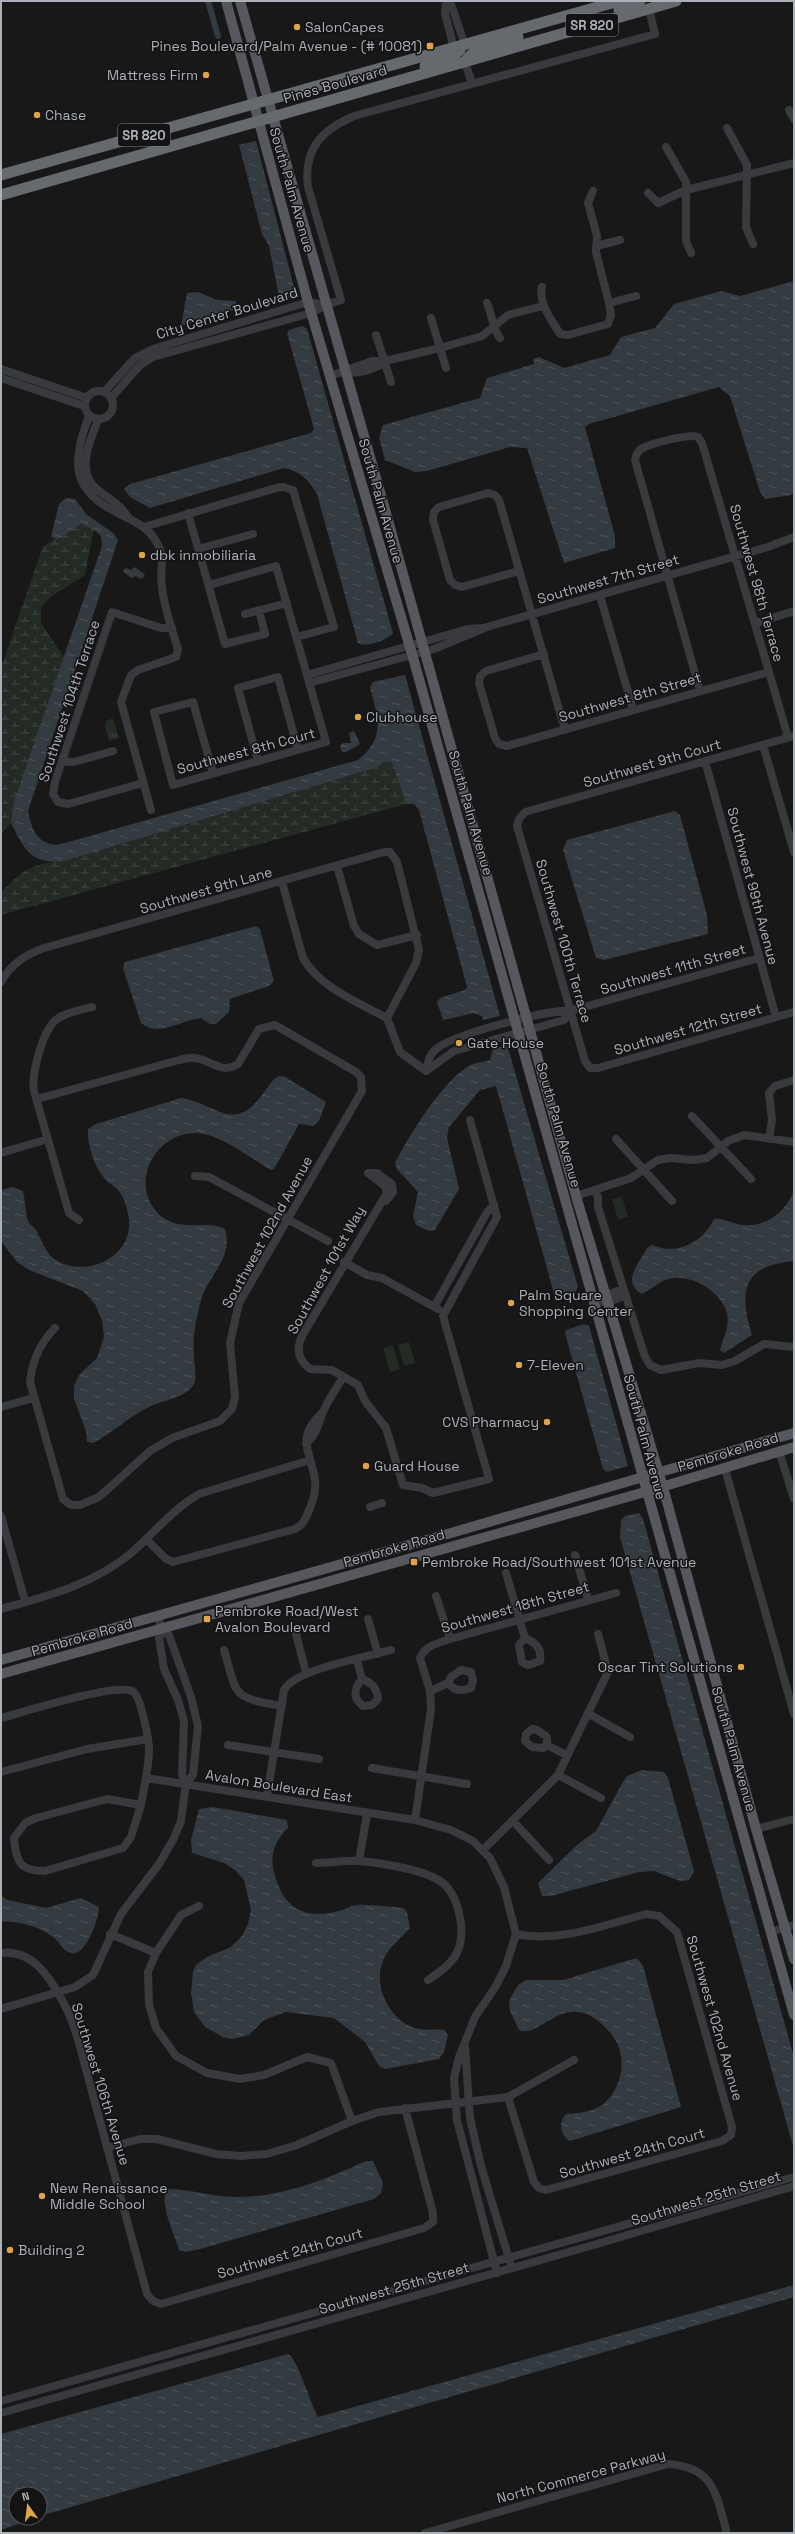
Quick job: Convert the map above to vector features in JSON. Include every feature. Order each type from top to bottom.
[{"type":"highway","name":"Pines Boulevard","points":[[1,175],[619,1]]},
{"type":"highway","points":[[535,42],[574,23],[630,7],[640,1]]},
{"type":"highway","name":"Pines Boulevard","points":[[1,195],[535,42],[650,5],[676,1]]},
{"type":"highway","points":[[465,62],[469,55],[475,51],[536,32],[556,19]]},
{"type":"highway","points":[[375,88],[390,80],[452,56],[459,47]]},
{"type":"main road","name":"South Palm Avenue","points":[[226,1],[308,302],[410,650],[515,1020],[594,1302],[645,1492],[794,2015]]},
{"type":"main road","name":"South Palm Avenue","points":[[240,1],[576,1196],[659,1473],[756,1829],[790,1929],[794,1959]]},
{"type":"main road","name":"Pembroke Road","points":[[1,1660],[390,1551],[794,1433]]},
{"type":"main road","name":"Pembroke Road","points":[[1,1674],[162,1630],[645,1492],[794,1447]]},
{"type":"street","points":[[446,1],[445,14],[459,47]]},
{"type":"street","points":[[450,1],[459,47]]},
{"type":"street","points":[[326,305],[341,300],[308,187],[306,172],[309,157],[317,142],[328,130],[354,116],[655,34],[650,5]]},
{"type":"street","points":[[465,62],[472,84]]},
{"type":"street","points":[[789,110],[794,119]]},
{"type":"street","points":[[727,128],[747,164],[749,174],[746,182],[746,227],[753,244]]},
{"type":"street","points":[[666,147],[686,182],[686,241],[691,253]]},
{"type":"street","points":[[648,193],[658,203],[686,190],[794,163]]},
{"type":"street","points":[[542,287],[540,294],[543,306],[560,334],[568,335],[608,324],[611,316],[609,303],[596,246],[597,236],[588,203],[593,191]]},
{"type":"street","points":[[596,246],[620,240]]},
{"type":"street","points":[[609,303],[636,296]]},
{"type":"street","name":"City Center Boulevard","points":[[108,395],[135,358],[153,349],[308,302],[326,305]]},
{"type":"street","points":[[487,303],[494,319],[494,332],[500,338]]},
{"type":"street","name":"City Center Boulevard","points":[[108,395],[137,368],[153,357],[312,313],[326,305]]},
{"type":"street","points":[[330,376],[345,372],[354,366],[372,361],[385,361],[482,336],[508,315],[543,306]]},
{"type":"street","points":[[431,318],[446,368]]},
{"type":"street","points":[[376,335],[391,382]]},
{"type":"street","points":[[1,370],[86,402]]},
{"type":"street","points":[[1,378],[86,402]]},
{"type":"street","points":[[86,402],[97,391],[108,395],[112,411],[106,418],[98,420],[89,416]]},
{"type":"street","points":[[86,402],[89,416],[78,452],[77,466],[81,480],[89,494],[115,512],[128,517],[144,527],[154,536],[162,554],[161,585],[178,649],[176,657],[138,670],[132,675],[121,702],[151,810]]},
{"type":"street","points":[[98,420],[87,450],[88,472],[95,488],[120,504],[128,517]]},
{"type":"street","name":"Southwest 98th Terrace","points":[[667,576],[634,460],[637,452],[646,446],[689,435],[698,437],[702,443],[756,623],[769,672],[791,736]]},
{"type":"street","points":[[144,527],[276,488],[288,487],[296,495],[334,627],[296,637]]},
{"type":"street","points":[[519,571],[462,587],[455,585],[450,580],[433,520],[434,512],[439,507],[488,494],[495,495],[499,500],[565,730]]},
{"type":"street","points":[[188,513],[225,644],[265,634],[259,610]]},
{"type":"street","points":[[198,549],[252,534]]},
{"type":"street","name":"Southwest 7th Street","points":[[308,679],[410,650],[454,642],[487,627],[600,596],[736,556],[794,537]]},
{"type":"street","points":[[208,585],[276,566],[308,679]]},
{"type":"street","points":[[667,576],[700,691]]},
{"type":"street","points":[[600,596],[633,710]]},
{"type":"street","points":[[245,614],[287,603]]},
{"type":"street","points":[[756,623],[794,611]]},
{"type":"street","name":"Southwest 104th Terrace","points":[[143,783],[68,804],[61,803],[55,798],[53,787],[112,612],[152,625]]},
{"type":"street","points":[[152,625],[161,622],[168,613]]},
{"type":"street","points":[[152,625],[165,629],[172,628]]},
{"type":"street","name":"Southwest 8th Street","points":[[544,654],[486,671],[480,676],[479,683],[495,738],[499,744],[507,746],[769,672]]},
{"type":"street","points":[[258,761],[238,688],[278,677],[298,750]]},
{"type":"street","name":"Southwest 8th Court","points":[[214,773],[193,702],[154,712],[173,785],[326,742],[308,679]]},
{"type":"street","name":"Southwest 9th Court","points":[[518,819],[525,812],[764,745],[791,736]]},
{"type":"street","points":[[764,745],[794,852]]},
{"type":"street","points":[[62,761],[74,762],[113,751]]},
{"type":"street","name":"Southwest 99th Avenue","points":[[705,761],[776,1017]]},
{"type":"street","name":"Southwest 100th Terrace","points":[[518,819],[518,826],[570,1011],[585,1061],[590,1068]]},
{"type":"street","name":"Southwest 9th Lane","points":[[1,982],[7,972],[23,958],[44,948],[384,852],[390,852],[395,856],[417,936]]},
{"type":"street","points":[[337,866],[354,926],[366,939],[377,945],[417,936],[419,950],[416,963],[387,1018]]},
{"type":"street","points":[[282,882],[303,958],[309,969],[320,980],[387,1018],[400,1052],[426,1071]]},
{"type":"street","name":"Southwest 11th Street","points":[[426,1071],[431,1054],[448,1041],[515,1020],[560,1010],[570,1011],[759,958]]},
{"type":"street","points":[[80,1220],[69,1213],[33,1086],[34,1069],[50,1026],[63,1015],[92,1007]]},
{"type":"street","name":"Southwest 11th Street","points":[[426,1071],[454,1051],[564,1020],[570,1011]]},
{"type":"street","name":"Southwest 12th Street","points":[[590,1068],[598,1068],[794,1012]]},
{"type":"street","name":"Southwest 102nd Avenue","points":[[33,1398],[59,1490],[66,1503],[80,1505],[99,1498],[150,1451],[172,1438],[220,1421],[232,1409],[235,1396],[230,1354],[234,1319],[239,1303],[362,1091],[360,1077],[356,1072],[275,1025],[259,1029],[238,1064],[226,1069],[195,1058],[179,1060],[37,1099]]},
{"type":"street","points":[[448,1041],[454,1051]]},
{"type":"street","points":[[769,1138],[772,1120],[769,1093],[774,1086],[794,1080]]},
{"type":"street","points":[[692,1116],[751,1179]]},
{"type":"street","points":[[344,1262],[367,1275],[382,1278],[444,1312],[497,1218],[470,1120]]},
{"type":"street","points":[[576,1196],[631,1178],[643,1169],[664,1158],[694,1160],[707,1158],[732,1139],[744,1135],[794,1142]]},
{"type":"street","points":[[1,1153],[48,1139]]},
{"type":"street","points":[[616,1140],[672,1200]]},
{"type":"street","points":[[195,1176],[209,1177],[288,1218],[328,1241]]},
{"type":"street","points":[[595,1190],[598,1197],[598,1207],[624,1292],[645,1357],[650,1365],[658,1369],[699,1364],[728,1364],[764,1344],[794,1347]]},
{"type":"street","name":"Southwest 101st Way","points":[[380,1203],[344,1262],[302,1336],[298,1348],[300,1359],[310,1369],[329,1369],[358,1386],[365,1401],[386,1428],[403,1485],[432,1493],[489,1479],[443,1316],[444,1312]]},
{"type":"street","points":[[434,1307],[486,1214],[494,1204]]},
{"type":"street","points":[[594,1302],[624,1292]]},
{"type":"street","points":[[1,1407],[33,1398],[30,1382],[31,1371],[43,1340],[55,1328]]},
{"type":"street","points":[[146,1539],[166,1559],[173,1562],[295,1528],[302,1524],[306,1517],[316,1487],[306,1443],[309,1428],[323,1412],[343,1376]]},
{"type":"street","points":[[779,1451],[794,1499]]},
{"type":"street","points":[[1,1609],[66,1590],[100,1575],[146,1539],[184,1503],[199,1494],[310,1460]]},
{"type":"street","points":[[725,1469],[794,1714]]},
{"type":"street","points":[[370,1507],[382,1504]]},
{"type":"street","points":[[1,1516],[25,1601]]},
{"type":"street","points":[[390,1551],[393,1563]]},
{"type":"street","points":[[575,1555],[588,1599]]},
{"type":"street","points":[[506,1573],[525,1638]]},
{"type":"street","name":"Southwest 18th Street","points":[[430,1691],[420,1658],[427,1646],[519,1618],[616,1593]]},
{"type":"street","points":[[436,1596],[450,1639]]},
{"type":"street","points":[[1,2008],[58,1993],[85,1982],[93,1975],[110,1934],[121,1914],[159,1864],[173,1840],[181,1821],[186,1783],[193,1775],[198,1740],[196,1719],[191,1697],[169,1635],[162,1630],[158,1616]]},
{"type":"street","points":[[368,1619],[378,1654]]},
{"type":"street","points":[[162,1630],[158,1638],[164,1669],[178,1700],[184,1721],[182,1775],[186,1783]]},
{"type":"street","points":[[295,1630],[306,1673]]},
{"type":"street","points":[[483,1850],[558,1775],[566,1755],[589,1714],[608,1672],[598,1634]]},
{"type":"street","points":[[224,1650],[236,1691],[242,1697],[282,1706]]},
{"type":"street","points":[[267,1796],[284,1690],[288,1682],[306,1673],[391,1650]]},
{"type":"street","points":[[357,1660],[362,1679]]},
{"type":"street","points":[[415,1820],[431,1709],[430,1691],[448,1684]]},
{"type":"street","points":[[1,1718],[75,1698],[124,1689],[133,1691],[138,1697],[148,1739],[146,1778],[141,1805],[131,1837],[123,1848],[45,1871],[33,1871],[24,1867],[18,1860],[14,1838],[17,1831],[25,1823],[36,1818],[98,1800],[108,1799],[141,1805]]},
{"type":"street","points":[[589,1714],[630,1737]]},
{"type":"street","points":[[184,1721],[196,1719]]},
{"type":"street","points":[[1,1772],[87,1749],[148,1739]]},
{"type":"street","points":[[547,1744],[566,1755]]},
{"type":"street","points":[[228,1745],[319,1760]]},
{"type":"street","points":[[372,1768],[422,1775],[467,1784]]},
{"type":"street","points":[[558,1775],[600,1798]]},
{"type":"street","points":[[146,1778],[186,1783]]},
{"type":"street","name":"Avalon Boulevard East","points":[[186,1783],[368,1814]]},
{"type":"street","points":[[358,1861],[368,1814],[415,1820],[451,1830],[473,1841],[490,1858],[504,1887],[516,1934],[506,1966],[496,1986],[475,2017],[459,2057],[454,2078],[455,2103],[467,2166],[496,2272]]},
{"type":"street","points":[[756,1829],[794,1819]]},
{"type":"street","points":[[513,1821],[550,1860]]},
{"type":"street","points":[[316,1863],[358,1861],[423,1873],[445,1885],[459,1906],[462,1933],[458,1951],[449,1967],[428,1980]]},
{"type":"street","points":[[199,1906],[181,1915],[156,1952],[148,1972],[149,2004],[156,2028],[176,2056],[207,2073],[240,2079],[264,2075],[307,2057],[331,2063],[352,2121]]},
{"type":"street","name":"Southwest 102nd Avenue","points":[[516,1934],[535,1938],[559,1936],[646,1914],[659,1916],[677,1932],[732,2127],[731,2135]]},
{"type":"street","points":[[771,1935],[790,1929]]},
{"type":"street","points":[[110,1934],[156,1952]]},
{"type":"street","name":"Southwest 106th Avenue","points":[[1,1953],[14,1952],[35,1962],[58,1993],[71,2021],[147,2294],[153,2301]]},
{"type":"street","points":[[465,2045],[468,2101],[474,2138],[511,2269]]},
{"type":"street","points":[[107,2148],[140,2139],[157,2139],[216,2154],[242,2156],[267,2154],[297,2145],[352,2121],[379,2112],[508,2097],[574,2060]]},
{"type":"street","name":"Southwest 24th Court","points":[[508,2097],[534,2182],[538,2188],[546,2190],[722,2141],[731,2135]]},
{"type":"street","name":"Southwest 24th Court","points":[[153,2301],[161,2304],[424,2228],[433,2222],[433,2213],[405,2108]]},
{"type":"street","points":[[462,2141],[474,2138]]},
{"type":"street","points":[[467,2166],[480,2162]]},
{"type":"street","name":"Southwest 25th Street","points":[[1,2401],[388,2290],[509,2258],[794,2177]]},
{"type":"street","name":"Southwest 25th Street","points":[[1,2413],[511,2269],[794,2186]]},
{"type":"street","name":"North Commerce Parkway","points":[[425,2533],[668,2464],[684,2465],[696,2469],[707,2478],[714,2488],[727,2533]]},
{"type":"green space","points":[[81,524],[94,529],[85,575],[52,596],[41,607],[41,623],[64,657],[13,804],[11,823],[1,833],[1,668],[43,546]]},
{"type":"green space","points":[[113,718],[119,738],[109,741],[105,726],[106,721]]},
{"type":"green space","points":[[385,762],[392,762],[406,804],[1,915],[1,893],[21,874],[34,867],[42,864],[61,862],[375,768]]},
{"type":"green space","points":[[622,1197],[628,1217],[618,1220],[612,1199]]},
{"type":"green space","points":[[409,1342],[415,1363],[404,1366],[398,1345]]},
{"type":"green space","points":[[393,1345],[400,1369],[390,1372],[383,1348]]},
{"type":"water","points":[[256,141],[295,291],[294,296],[283,300],[279,296],[269,246],[262,234],[239,145]]},
{"type":"water","points":[[794,281],[794,492],[791,495],[765,499],[760,492],[730,396],[719,387],[589,424],[585,427],[615,536],[615,548],[564,563],[527,448],[510,447],[427,471],[415,472],[385,460],[379,438],[383,425],[480,398],[487,378],[534,364],[533,359],[539,357],[564,368],[610,355],[621,337],[655,328],[674,304],[721,291],[740,296]]},
{"type":"water","points":[[198,292],[217,300],[235,301],[240,308],[181,326],[187,293]]},
{"type":"water","points":[[302,326],[307,329],[393,633],[386,638],[371,644],[366,645],[358,643],[317,494],[307,480],[300,474],[284,468],[150,508],[130,497],[124,489],[130,484],[311,433],[314,429],[287,333],[289,330]]},
{"type":"water","points":[[66,498],[75,499],[86,514],[113,533],[118,540],[28,811],[33,829],[40,839],[51,844],[58,845],[358,760],[373,744],[378,726],[370,687],[373,682],[405,675],[500,1016],[483,1020],[482,1016],[474,1013],[443,1020],[437,1002],[440,998],[465,990],[467,987],[419,810],[414,804],[406,804],[392,762],[385,762],[375,768],[61,862],[42,860],[29,853],[11,823],[13,804],[102,546],[101,536],[94,530],[81,524],[58,539],[51,537],[59,504]]},
{"type":"water","points":[[135,567],[145,575],[142,579],[135,576],[131,578],[123,571],[126,568],[131,570]]},
{"type":"water","points":[[354,731],[360,744],[346,752],[342,752],[340,746],[343,743],[351,743],[349,733]]},
{"type":"water","points":[[675,811],[680,815],[707,915],[708,934],[604,960],[596,958],[563,850],[567,840]]},
{"type":"water","points":[[256,926],[260,929],[274,981],[269,986],[230,999],[229,1012],[216,1024],[210,1024],[201,1018],[193,1019],[163,1029],[155,1029],[141,1023],[123,968],[125,962]]},
{"type":"water","points":[[507,1045],[578,1287],[576,1291],[557,1298],[555,1297],[496,1086],[480,1090],[449,1127],[447,1137],[459,1189],[435,1230],[429,1231],[416,1225],[413,1216],[418,1192],[397,1169],[395,1163],[426,1111],[446,1086],[469,1066],[490,1060],[493,1049]]},
{"type":"water","points":[[279,1076],[285,1077],[326,1102],[319,1121],[313,1126],[299,1124],[274,1169],[271,1170],[224,1141],[204,1134],[195,1133],[180,1135],[168,1142],[157,1151],[150,1163],[146,1177],[146,1190],[151,1204],[161,1216],[177,1224],[210,1225],[225,1229],[227,1240],[226,1250],[223,1259],[203,1294],[200,1304],[194,1335],[195,1382],[192,1387],[184,1394],[143,1410],[93,1443],[87,1442],[86,1431],[74,1399],[74,1386],[79,1375],[97,1358],[104,1337],[102,1320],[95,1304],[83,1291],[29,1270],[17,1262],[1,1241],[1,1190],[13,1187],[23,1191],[28,1221],[36,1230],[45,1248],[53,1258],[65,1264],[78,1267],[91,1266],[103,1262],[114,1255],[122,1246],[128,1234],[129,1218],[122,1196],[98,1170],[90,1149],[88,1129],[96,1124],[181,1098],[197,1102],[224,1113],[242,1113],[255,1103],[274,1079]]},
{"type":"water","points":[[794,1190],[794,1261],[764,1268],[755,1275],[749,1283],[745,1305],[752,1335],[724,1353],[720,1350],[727,1328],[728,1318],[724,1306],[712,1291],[695,1281],[677,1278],[664,1280],[642,1294],[636,1289],[632,1279],[636,1266],[647,1248],[651,1245],[664,1249],[683,1247],[702,1236],[714,1219],[722,1219],[740,1225],[761,1223],[775,1216],[781,1211],[791,1198]]},
{"type":"water","points":[[584,1324],[589,1326],[628,1466],[607,1472],[603,1469],[565,1333],[566,1330]]},
{"type":"water","points":[[639,1513],[643,1519],[794,2057],[794,2149],[620,1537],[621,1520],[625,1516]]},
{"type":"water","points":[[642,1770],[664,1772],[668,1778],[694,1871],[689,1880],[680,1881],[654,1871],[639,1872],[551,1896],[542,1896],[538,1883],[578,1844],[596,1831],[627,1776]]},
{"type":"water","points":[[213,1807],[287,1820],[288,1828],[277,1842],[272,1860],[278,1885],[283,1895],[298,1909],[307,1913],[317,1914],[329,1913],[355,1905],[368,1905],[403,1908],[407,1912],[410,1928],[391,1947],[383,1961],[380,1971],[382,1992],[392,2012],[409,2026],[422,2030],[444,2030],[448,2035],[444,2052],[439,2059],[385,2069],[379,2066],[365,2042],[334,2018],[286,2012],[264,2020],[249,2035],[232,2039],[223,2037],[205,2027],[194,2012],[191,1993],[193,1972],[196,1965],[207,1957],[231,1947],[242,1936],[248,1924],[251,1910],[244,1880],[235,1870],[224,1863],[192,1853],[191,1840],[199,1809]]},
{"type":"water","points":[[1,1896],[8,1900],[46,1908],[81,1898],[99,1907],[97,1919],[91,1936],[82,1949],[77,1953],[71,1953],[65,1950],[53,1937],[35,1927],[22,1923],[1,1921]]},
{"type":"water","points":[[633,1959],[638,1959],[643,1966],[681,2107],[570,2141],[562,2132],[561,2124],[563,2117],[566,2114],[584,2112],[596,2108],[606,2102],[616,2088],[620,2078],[621,2068],[618,2045],[606,2028],[591,2016],[578,2012],[566,2013],[555,2017],[536,2028],[527,2031],[519,2030],[510,2011],[509,2001],[518,1985],[526,1980],[563,1980]]},
{"type":"water","points":[[366,2161],[373,2161],[383,2183],[381,2193],[374,2199],[200,2249],[186,2252],[179,2250],[166,2211],[165,2196],[167,2189],[184,2190],[228,2197],[271,2194],[287,2191],[319,2181]]},
{"type":"water","points":[[794,2285],[794,2297],[48,2514],[48,2486],[8,2486],[8,2526],[12,2526],[1,2530],[1,2434],[288,2354],[296,2363],[318,2417]]},
{"type":"waterway","points":[[208,1],[218,36]]},
{"type":"place","name":"SalonCapes","points":[[297,27]]},
{"type":"place","name":"Pines Boulevard/Palm Avenue - (# 10081)","points":[[430,46]]},
{"type":"place","name":"Mattress Firm","points":[[206,75]]},
{"type":"place","name":"Chase","points":[[37,115]]},
{"type":"place","name":"dbk inmobiliaria","points":[[142,555]]},
{"type":"place","name":"Clubhouse","points":[[358,717]]},
{"type":"place","name":"Gate House","points":[[459,1043]]},
{"type":"place","name":"Palm Square Shopping Center","points":[[511,1303]]},
{"type":"place","name":"7-Eleven","points":[[519,1365]]},
{"type":"place","name":"CVS Pharmacy","points":[[547,1422]]},
{"type":"place","name":"Guard House","points":[[366,1466]]},
{"type":"place","name":"Pembroke Road/Southwest 101st Avenue","points":[[414,1562]]},
{"type":"place","name":"Pembroke Road/West Avalon Boulevard","points":[[207,1619]]},
{"type":"place","name":"Oscar Tint Solutions","points":[[741,1667]]},
{"type":"place","name":"New Renaissance Middle School","points":[[42,2196]]},
{"type":"place","name":"Building 2","points":[[10,2250]]}]
